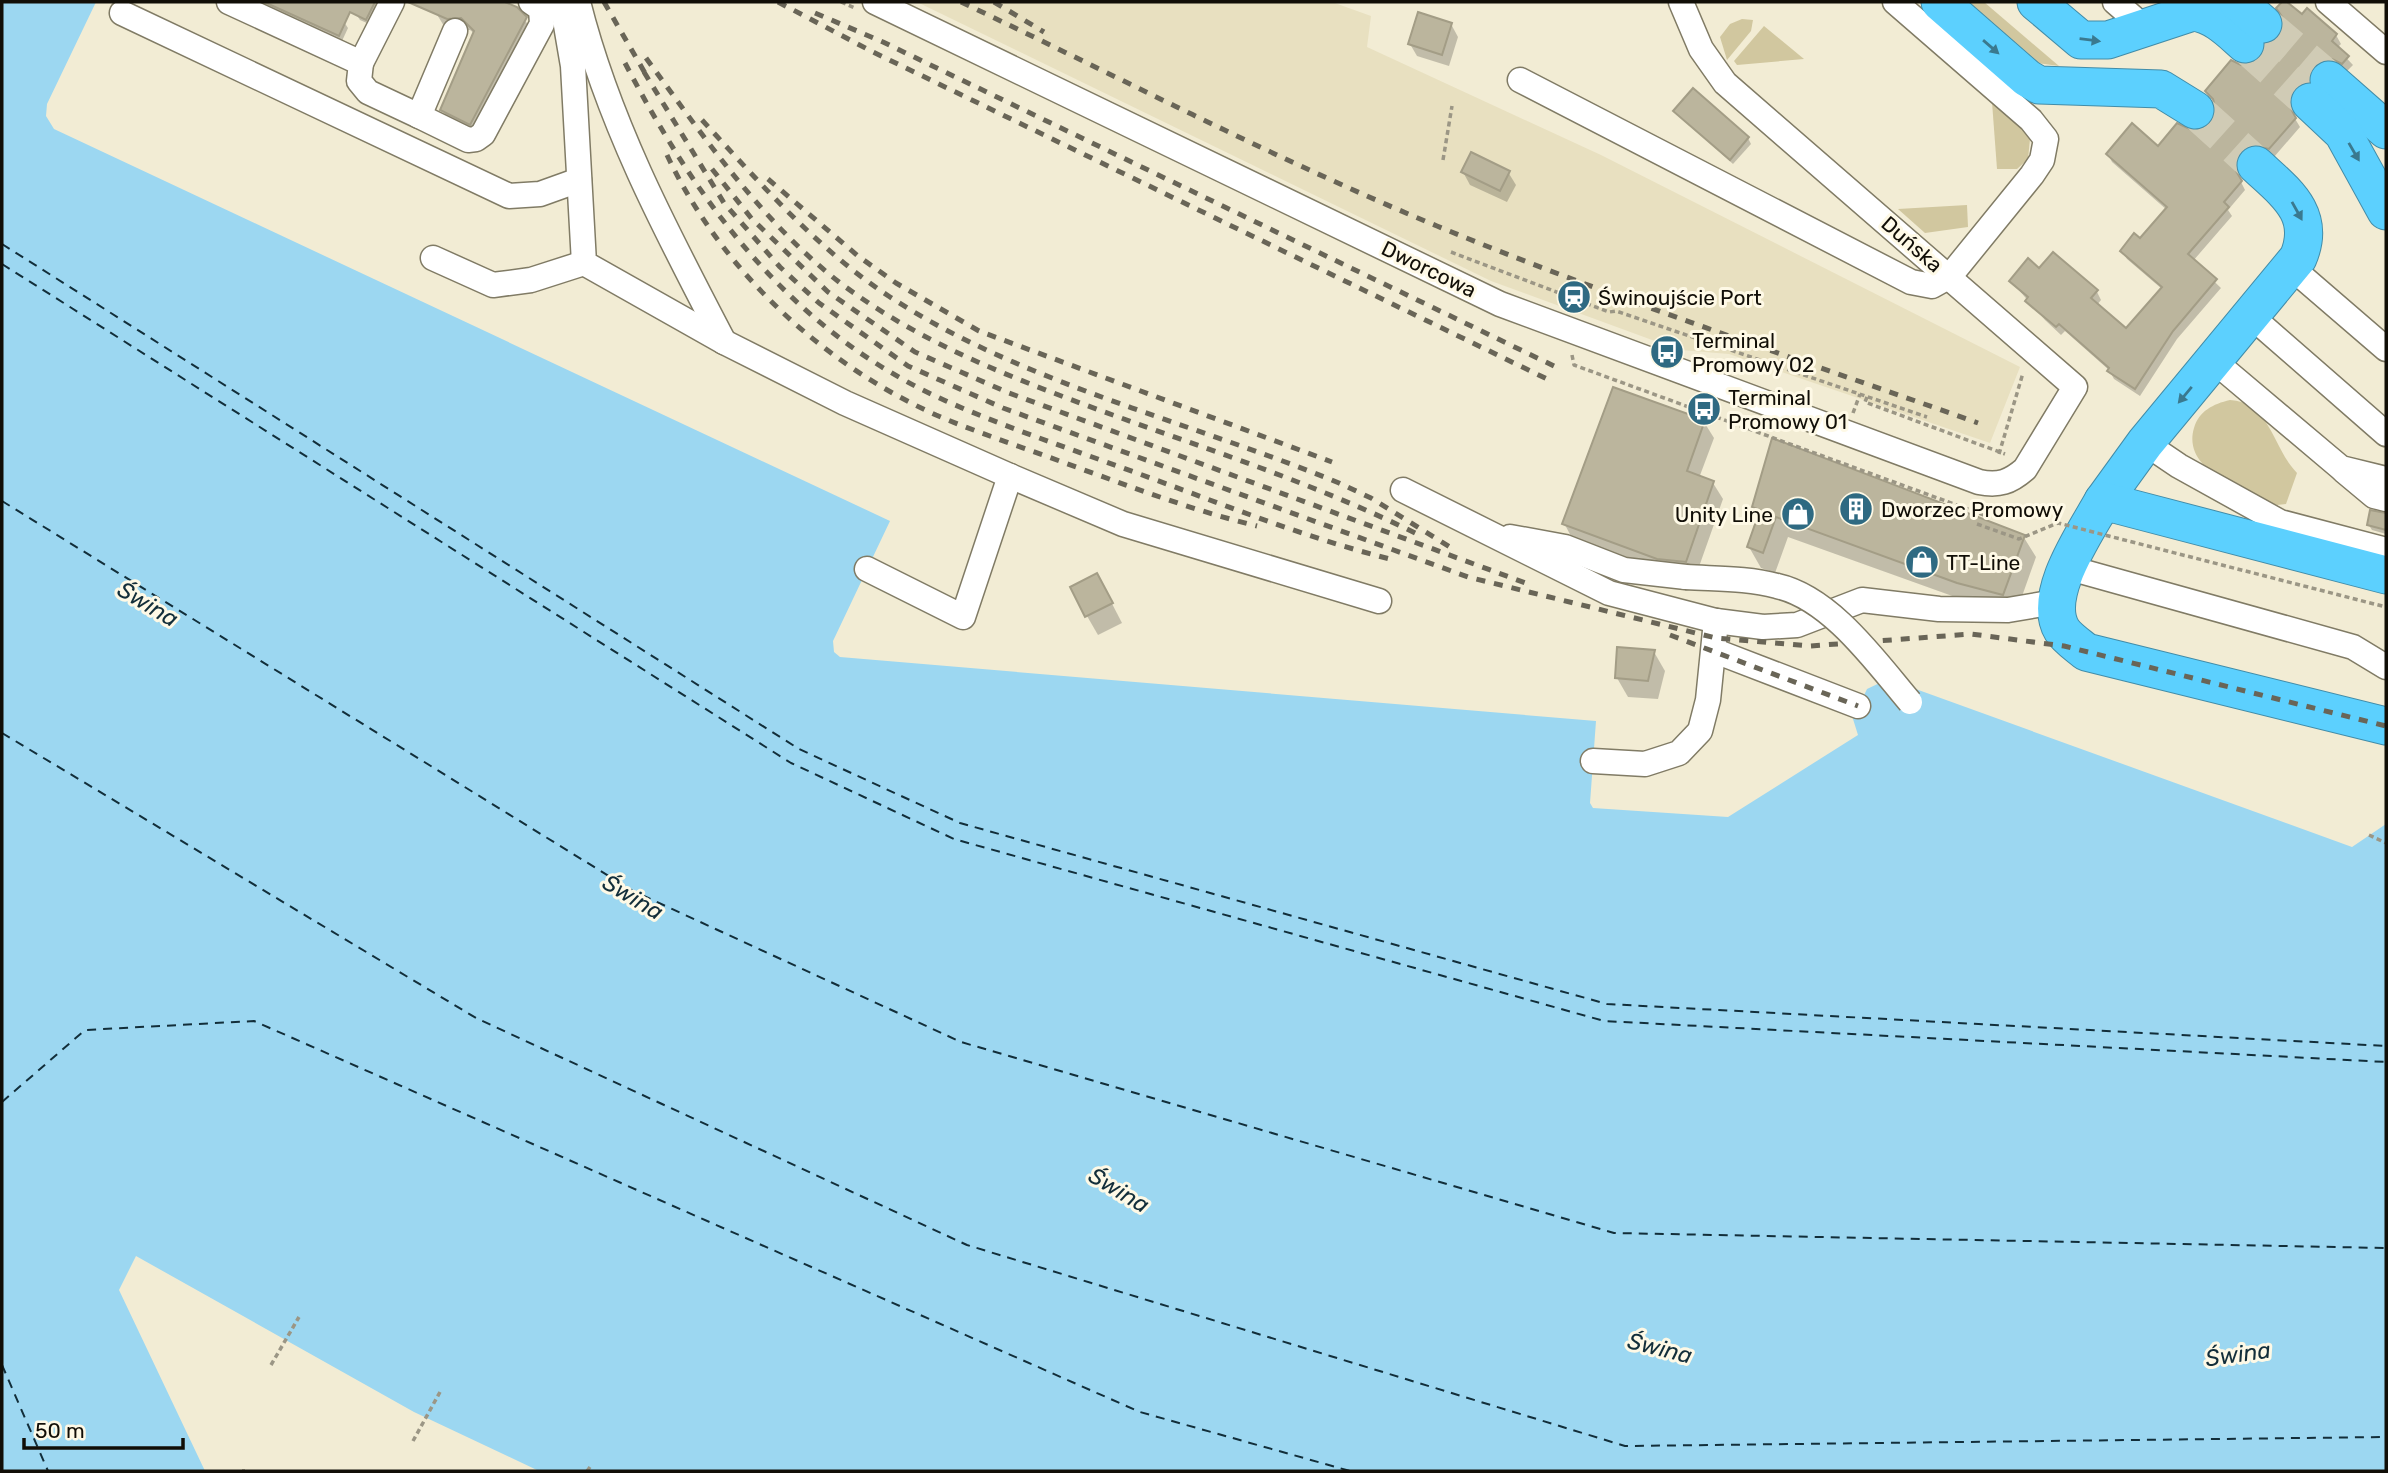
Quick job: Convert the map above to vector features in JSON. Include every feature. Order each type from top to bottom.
[{"type":"highway","points":[[1940,2],[2027,78],[2039,85],[2161,89],[2195,110]]},
{"type":"highway","points":[[2036,2],[2081,40],[2108,40],[2200,7],[2219,21],[2249,23]]},
{"type":"highway","points":[[2385,128],[2319,91],[2386,211]]},
{"type":"highway","points":[[2256,165],[2285,193],[2302,216],[2305,231],[2303,246],[2292,268],[2145,443],[2103,500],[2066,568],[2055,602],[2062,630],[2086,652],[2386,726]]},
{"type":"highway","points":[[2103,500],[2386,575]]},
{"type":"street","points":[[229,2],[362,63]]},
{"type":"street","points":[[392,2],[362,63],[359,81],[368,92],[468,140],[483,134],[542,24],[541,9],[531,2]]},
{"type":"street","points":[[562,2],[573,66],[584,263]]},
{"type":"street","points":[[578,2],[608,96],[653,205],[724,342]]},
{"type":"street","name":"Dworcowa","points":[[875,2],[1500,304],[1979,482],[2003,484]]},
{"type":"street","points":[[1520,80],[1911,282],[1932,286],[1950,276],[2042,160],[2046,139],[2031,120],[1895,2]]},
{"type":"street","points":[[2115,2],[2144,27]]},
{"type":"street","points":[[2328,2],[2386,52]]},
{"type":"street","name":"Duńska","points":[[1688,7],[1701,49],[1724,83],[2076,387],[2025,469],[2003,484]]},
{"type":"street","points":[[122,13],[509,196],[540,194],[579,180]]},
{"type":"street","points":[[419,117],[455,31]]},
{"type":"street","points":[[433,258],[493,285],[531,280],[584,263],[724,342],[845,403],[1010,477],[1123,524],[1379,601]]},
{"type":"street","points":[[2292,268],[2386,349]]},
{"type":"street","points":[[2252,317],[2386,434]]},
{"type":"street","points":[[2214,361],[2374,496],[2386,499]]},
{"type":"street","points":[[2145,443],[2179,466],[2280,522],[2386,550]]},
{"type":"street","points":[[2341,468],[2386,479]]},
{"type":"street","points":[[867,569],[963,617],[1010,477]]},
{"type":"street","points":[[1403,490],[1609,593],[1716,621],[1763,626],[1797,625],[1862,600],[1939,609],[2008,610],[2055,602]]},
{"type":"street","points":[[1489,535],[1548,542],[1624,570],[1743,580],[1780,586],[1808,600],[1846,628],[1910,702]]},
{"type":"street","points":[[2066,568],[2353,647],[2386,667]]},
{"type":"street","points":[[1593,761],[1645,764],[1679,753],[1700,731],[1715,652],[1716,621]]},
{"type":"street","points":[[1715,652],[1858,706]]},
{"type":"path","points":[[1443,160],[1452,106]]},
{"type":"path","points":[[1445,250],[1609,312],[1616,311],[1927,417]]},
{"type":"path","points":[[1999,454],[2026,361]]},
{"type":"path","points":[[1857,402],[1860,394]]},
{"type":"path","points":[[1867,397],[1865,402],[1999,454],[2015,451]]},
{"type":"path","points":[[1977,524],[2019,539],[2058,523],[2386,607]]},
{"type":"path","points":[[2369,835],[2386,843]]},
{"type":"path","points":[[271,1365],[299,1317]]},
{"type":"path","points":[[413,1441],[440,1392]]},
{"type":"shaded area","points":[[917,2],[1332,2],[1371,16],[1367,47],[1601,155],[2020,367],[1990,443],[1729,354],[1681,350],[1491,281]]},
{"type":"shaded area","points":[[1964,2],[1984,2],[2059,66],[2037,63]]},
{"type":"shaded area","points":[[1742,19],[1753,20],[1751,31],[1727,60],[1720,37],[1730,24]]},
{"type":"shaded area","points":[[1764,26],[1804,59],[1737,65],[1734,61]]},
{"type":"shaded area","points":[[1992,102],[2022,128],[2030,139],[2028,159],[2017,169],[1997,169]]},
{"type":"shaded area","points":[[1967,205],[1968,227],[1925,233],[1898,209]]},
{"type":"shaded area","points":[[2230,400],[2244,403],[2263,418],[2297,473],[2286,504],[2277,505],[2235,486],[2220,478],[2197,457],[2193,443],[2196,422],[2208,409]]},
{"type":"water","name":"Świna","points":[[2,2],[96,2],[47,104],[46,116],[54,129],[890,521],[833,641],[834,652],[840,657],[1596,721],[1590,803],[1593,808],[1728,817],[1858,735],[1853,719],[1867,689],[1888,679],[2352,847],[2386,824],[2386,1471],[539,1471],[414,1412],[136,1256],[119,1290],[205,1471],[2,1471]]},
{"type":"building","points":[[264,2],[375,2],[366,20],[350,12],[339,36]]},
{"type":"building","points":[[408,2],[505,2],[517,7],[527,17],[470,125],[440,110],[474,31],[461,18],[447,19]]},
{"type":"building","points":[[2282,2],[2287,2],[2302,14],[2307,8],[2337,34],[2332,41],[2349,56],[2342,64],[2332,59],[2322,60],[2313,67],[2309,82],[2294,88],[2289,98],[2296,118],[2269,149],[2250,145],[2240,151],[2236,160],[2236,171],[2242,181],[2224,202],[2229,207],[2188,254],[2217,279],[2173,331],[2135,389],[2107,371],[2109,368],[2059,324],[2056,327],[2025,301],[2028,297],[2009,281],[2028,258],[2039,268],[2053,252],[2098,290],[2091,298],[2126,328],[2162,287],[2120,251],[2134,233],[2140,238],[2167,207],[2106,154],[2132,123],[2158,146],[2177,123],[2194,131],[2206,128],[2213,120],[2216,110],[2213,99],[2205,91],[2231,60],[2241,65],[2252,64],[2261,57],[2265,44],[2279,37],[2283,29],[2283,18],[2276,8]]},
{"type":"building","points":[[1418,12],[1452,23],[1442,55],[1408,44]]},
{"type":"building","points":[[1693,88],[1749,137],[1730,160],[1673,111]]},
{"type":"building","points":[[1471,152],[1510,171],[1500,191],[1461,172]]},
{"type":"building","points":[[1613,387],[1705,420],[1687,471],[1714,481],[1686,562],[1657,559],[1562,524]]},
{"type":"building","name":"Dworzec Promowy","points":[[1772,438],[2025,535],[2003,595],[1957,583],[1776,517],[1763,553],[1747,547],[1760,510],[1752,507]]},
{"type":"building","points":[[2370,510],[2386,513],[2386,530],[2367,525]]},
{"type":"building","points":[[1097,573],[1113,603],[1085,617],[1070,587]]},
{"type":"building","points":[[1617,647],[1655,650],[1648,681],[1615,678]]},
{"type":"ferry route","points":[[2,244],[799,749],[960,823],[1607,1004],[2386,1046]]},
{"type":"ferry route","points":[[2,264],[791,763],[954,839],[1604,1021],[2386,1062]]},
{"type":"ferry route","points":[[2,501],[633,891],[961,1042],[1614,1233],[2386,1248]]},
{"type":"ferry route","points":[[2,733],[476,1018],[967,1245],[1625,1446],[2386,1437]]},
{"type":"ferry route","points":[[2,1102],[85,1030],[254,1021],[1140,1412],[1350,1471]]},
{"type":"ferry route","points":[[2,1365],[48,1471]]},
{"type":"tunnel","points":[[2263,24],[2329,80]]},
{"type":"tunnel","points":[[2245,44],[2310,102]]},
{"type":"tunnel","points":[[2195,110],[2256,165]]},
{"type":"railway","points":[[604,2],[649,80]]},
{"type":"railway","points":[[778,2],[873,52],[1547,379]]},
{"type":"railway","points":[[961,2],[1257,145],[1437,226],[1638,304],[1978,423]]},
{"type":"railway","points":[[994,2],[1044,32]]},
{"type":"railway","points":[[815,13],[883,42],[1554,366]]},
{"type":"railway","points":[[646,58],[735,177],[784,232],[839,282],[900,323],[964,356],[1031,384],[1301,483],[1419,535]]},
{"type":"railway","points":[[625,63],[685,167],[719,215],[756,260],[797,302],[841,339],[891,373],[946,401],[1016,429],[1295,531],[1394,560]]},
{"type":"railway","points":[[644,72],[724,203],[780,267],[819,303],[908,366],[1003,408],[1468,577],[1716,638],[1810,646],[1971,634],[2064,646],[2386,726]]},
{"type":"railway","points":[[702,120],[790,214],[838,258],[890,297],[941,327],[1051,378],[1339,483],[1371,498],[1453,549]]},
{"type":"railway","points":[[667,155],[689,197],[746,274],[779,309],[853,369],[894,394],[968,428],[1160,497],[1257,526]]},
{"type":"railway","points":[[712,169],[752,219],[828,292],[915,352],[1009,393],[1531,585]]},
{"type":"railway","points":[[768,179],[858,256],[896,283],[979,331],[1332,462]]},
{"type":"railway","points":[[1670,635],[1858,706]]},
{"type":"place","name":"Świnoujście Port","points":[[1574,297]]},
{"type":"place","name":"Terminal Promowy 02","points":[[1667,352]]},
{"type":"place","name":"Terminal Promowy 01","points":[[1704,409]]},
{"type":"place","name":"Dworzec Promowy","points":[[1856,509]]},
{"type":"place","name":"Unity Line","points":[[1798,514]]},
{"type":"place","name":"TT-Line","points":[[1922,562]]}]
